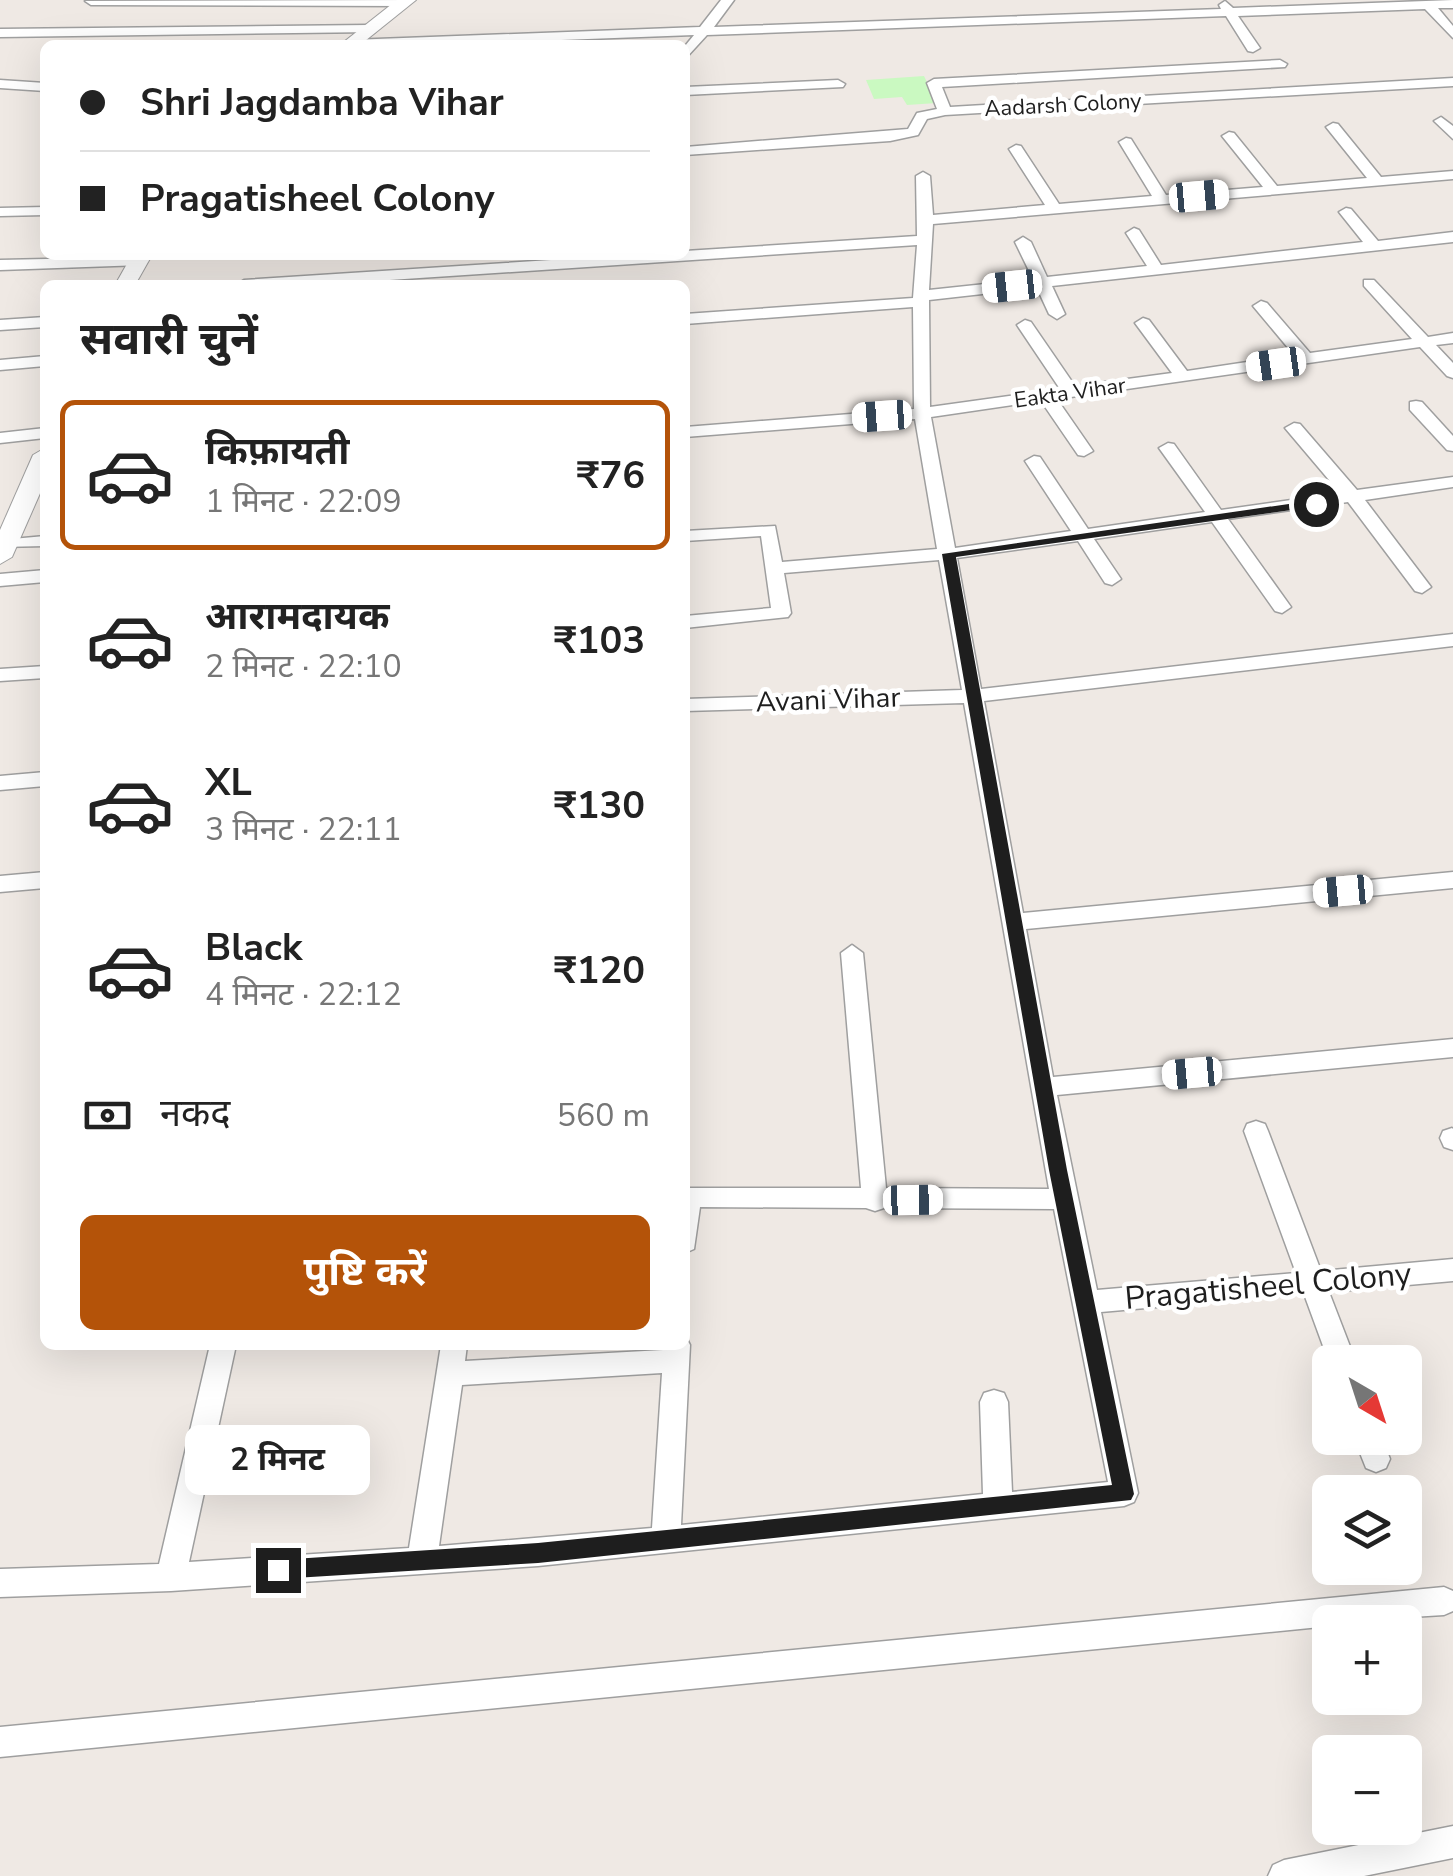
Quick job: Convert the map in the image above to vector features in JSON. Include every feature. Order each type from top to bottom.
[{"type":"street","points":[[690,49],[728,0]]},
{"type":"street","points":[[1060,0],[1070,18]]},
{"type":"street","points":[[91,2],[407,1]]},
{"type":"street","points":[[356,40],[407,1]]},
{"type":"street","points":[[486,40],[1070,18],[1226,6],[1453,4]]},
{"type":"street","points":[[1429,5],[1453,34]]},
{"type":"street","points":[[1226,6],[1253,48]]},
{"type":"street","points":[[0,33],[370,29]]},
{"type":"street","points":[[945,112],[934,83],[1276,59],[1299,91]]},
{"type":"street","name":"Aadarsh Colony","points":[[690,151],[890,136],[913,132],[922,116],[945,112],[1453,82]]},
{"type":"street","points":[[0,84],[40,87]]},
{"type":"street","points":[[690,91],[838,84]]},
{"type":"street","points":[[1441,121],[1453,135]]},
{"type":"street","points":[[1332,127],[1377,181]]},
{"type":"street","points":[[1229,136],[1273,190]]},
{"type":"street","points":[[1126,142],[1162,200]]},
{"type":"street","points":[[1016,149],[1055,209]]},
{"type":"street","points":[[926,220],[1453,174]]},
{"type":"street","points":[[923,176],[926,220],[921,299],[922,414],[1043,1087],[1086,1302]]},
{"type":"street","points":[[0,212],[40,212]]},
{"type":"street","points":[[1346,212],[1374,246]]},
{"type":"street","points":[[1134,233],[1156,270]]},
{"type":"street","points":[[690,319],[921,299],[1453,237]]},
{"type":"street","points":[[690,250],[924,240]]},
{"type":"street","points":[[1023,242],[1057,314]]},
{"type":"street","points":[[0,265],[100,260]]},
{"type":"street","points":[[344,260],[345,279]]},
{"type":"street","points":[[328,280],[465,263],[564,260]]},
{"type":"street","points":[[1369,283],[1453,373]]},
{"type":"street","points":[[1261,306],[1306,359]]},
{"type":"street","points":[[0,325],[40,322]]},
{"type":"street","points":[[1143,323],[1184,376]]},
{"type":"street","points":[[1025,325],[1071,393]]},
{"type":"street","name":"Eakta Vihar","points":[[690,432],[922,414],[1453,338]]},
{"type":"street","points":[[0,365],[40,361]]},
{"type":"street","points":[[1046,397],[1084,451]]},
{"type":"street","points":[[1416,406],[1453,446]]},
{"type":"street","points":[[1294,428],[1422,587]]},
{"type":"street","points":[[0,438],[40,434]]},
{"type":"street","points":[[1168,448],[1282,607]]},
{"type":"street","points":[[1034,462],[1112,579]]},
{"type":"street","points":[[4,550],[40,470]]},
{"type":"street","points":[[774,568],[948,554],[1453,482]]},
{"type":"street","points":[[690,536],[769,530],[781,614],[690,622]]},
{"type":"street","points":[[4,550],[40,541]]},
{"type":"street","points":[[0,580],[40,576]]},
{"type":"street","name":"Avani Vihar","points":[[690,705],[972,696],[1453,640]]},
{"type":"street","points":[[0,675],[40,672]]},
{"type":"street","points":[[0,783],[40,779]]},
{"type":"street","points":[[0,884],[40,880]]},
{"type":"street","points":[[1014,922],[1453,880]]},
{"type":"street","points":[[852,953],[875,1201]]},
{"type":"street","points":[[1043,1087],[1453,1048]]},
{"type":"street","points":[[1256,1131],[1336,1345]]},
{"type":"street","points":[[690,1197],[1064,1199]]},
{"type":"street","name":"Pragatisheel Colony","points":[[0,1583],[422,1560],[1124,1494],[1086,1302],[1453,1270]]},
{"type":"street","points":[[171,1576],[222,1350]]},
{"type":"street","points":[[422,1560],[453,1359],[677,1353],[666,1540]]},
{"type":"street","points":[[994,1402],[998,1508]]},
{"type":"street","points":[[0,1742],[1444,1601]]},
{"type":"street","points":[[1284,1876],[1453,1842]]},
{"type":"green space","points":[[924,76],[937,103],[907,105],[902,97],[874,99],[866,80]]},
{"type":"route","points":[[278,1570],[538,1553],[1124,1494],[1058,1170],[948,554],[1316,504]]}]
